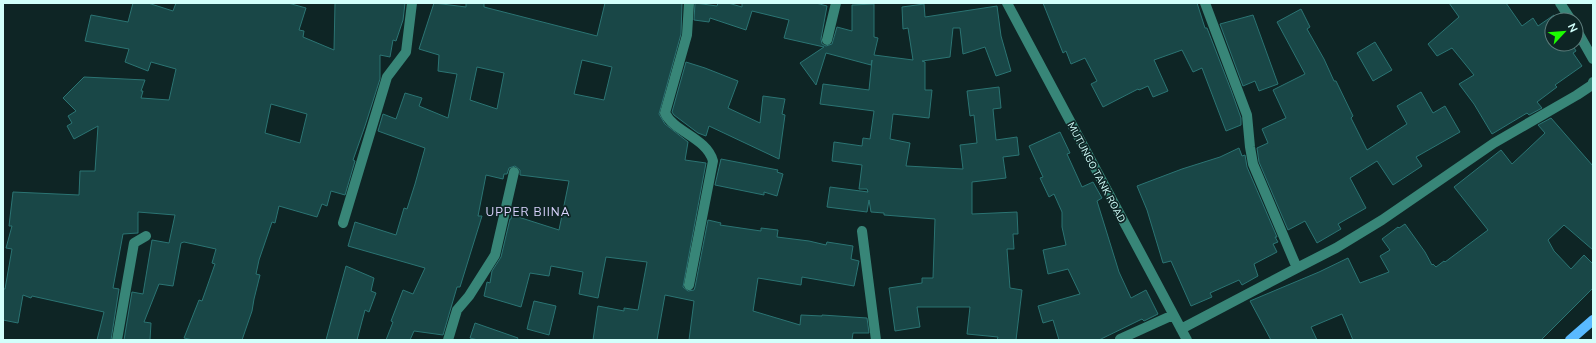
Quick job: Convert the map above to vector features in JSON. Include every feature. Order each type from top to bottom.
[{"type":"main road","points":[[1570,340],[1593,320]]},
{"type":"street","points":[[343,223],[387,77],[406,52],[412,3]]},
{"type":"street","points":[[689,3],[687,35],[665,113],[668,119],[711,154],[713,161],[689,285]]},
{"type":"street","points":[[827,40],[836,3]]},
{"type":"street","name":"MUTUNGO TANK ROAD","points":[[1007,3],[1187,340]]},
{"type":"street","points":[[1205,3],[1247,115],[1253,164],[1297,268]]},
{"type":"street","points":[[1560,3],[1566,12]]},
{"type":"street","points":[[1584,43],[1593,59]]},
{"type":"street","points":[[1181,329],[1336,248],[1382,220],[1482,151],[1577,95],[1592,85],[1593,82]]},
{"type":"street","points":[[448,340],[457,310],[469,296],[495,255],[514,172]]},
{"type":"street","points":[[862,231],[874,313],[876,340]]},
{"type":"street","points":[[117,340],[134,243],[146,236]]},
{"type":"street","points":[[1120,339],[1173,314]]},
{"type":"building","points":[[133,3],[148,3],[173,11],[176,3],[288,3],[306,8],[299,30],[304,31],[303,37],[334,50],[335,3],[405,3],[403,20],[396,41],[393,40],[390,57],[380,55],[380,79],[353,160],[355,161],[345,195],[331,191],[327,206],[322,204],[317,217],[279,206],[275,223],[272,222],[259,260],[256,274],[260,275],[252,311],[242,340],[193,340],[184,338],[199,300],[202,301],[215,264],[212,263],[216,249],[184,242],[181,243],[173,286],[159,284],[144,322],[151,323],[150,340],[124,340],[132,292],[143,294],[152,240],[169,243],[175,215],[138,212],[138,233],[123,234],[113,288],[119,289],[111,340],[97,340],[104,312],[32,296],[31,298],[23,295],[18,323],[3,320],[3,289],[5,289],[12,249],[6,248],[12,226],[9,226],[13,192],[79,195],[80,171],[95,171],[98,126],[74,139],[67,126],[72,123],[68,116],[76,111],[63,98],[84,77],[145,80],[141,91],[143,91],[141,98],[169,100],[176,69],[151,62],[148,71],[125,62],[129,49],[85,41],[91,15],[128,22]],"holes":[[[271,104],[307,114],[300,143],[265,133]]]},
{"type":"building","points":[[434,3],[466,7],[466,3],[484,3],[484,7],[597,36],[605,3],[682,3],[681,34],[659,114],[665,124],[688,142],[685,160],[706,163],[683,287],[688,291],[694,290],[708,220],[721,223],[720,225],[761,231],[761,228],[778,230],[777,237],[809,241],[826,245],[827,242],[853,246],[851,259],[859,261],[854,286],[802,277],[801,285],[758,278],[753,311],[800,325],[801,315],[867,318],[869,333],[853,333],[852,340],[689,340],[694,301],[665,295],[657,340],[593,340],[598,306],[624,311],[624,308],[638,310],[647,262],[606,257],[598,298],[579,294],[583,272],[551,266],[549,276],[530,273],[521,307],[484,296],[487,282],[490,283],[492,271],[501,257],[512,215],[559,230],[569,181],[520,175],[520,170],[515,166],[509,168],[507,174],[504,174],[503,179],[486,175],[478,216],[482,216],[460,287],[457,287],[443,335],[414,331],[410,340],[386,340],[393,322],[391,321],[403,290],[413,294],[425,268],[348,246],[355,222],[396,235],[404,208],[407,209],[425,148],[378,131],[383,114],[396,119],[405,93],[422,98],[419,106],[448,118],[457,74],[438,71],[439,55],[419,49]],"holes":[[[582,60],[612,67],[604,100],[574,94]],[[477,67],[504,73],[497,109],[470,100]]]},
{"type":"building","points":[[695,3],[717,6],[718,3],[728,3],[742,7],[742,3],[816,3],[827,6],[821,39],[822,44],[826,46],[832,44],[837,27],[852,31],[852,5],[874,4],[874,37],[878,38],[874,55],[913,60],[908,28],[903,29],[902,7],[924,4],[925,17],[997,6],[1001,36],[1011,71],[996,76],[985,47],[963,54],[960,28],[953,28],[950,57],[922,61],[925,62],[925,90],[932,90],[929,118],[893,114],[890,139],[910,143],[906,166],[963,169],[960,145],[977,143],[974,115],[970,116],[967,91],[999,87],[1001,108],[993,109],[996,140],[1017,137],[1019,155],[1003,157],[1006,178],[972,182],[972,214],[1017,212],[1018,234],[1013,234],[1014,249],[1007,249],[1010,288],[1022,290],[1016,340],[997,340],[998,337],[967,334],[970,307],[917,307],[920,327],[895,331],[889,288],[922,283],[922,278],[933,278],[935,219],[884,215],[884,213],[871,212],[869,200],[867,212],[827,207],[830,187],[868,192],[867,189],[859,189],[862,165],[832,161],[834,142],[862,146],[863,138],[870,139],[874,111],[820,104],[823,84],[869,90],[872,60],[871,65],[826,53],[816,85],[800,63],[824,47],[784,38],[789,20],[752,11],[746,30],[710,18],[709,22],[694,20]]},
{"type":"building","points":[[1043,3],[1197,3],[1205,28],[1207,28],[1231,90],[1241,118],[1241,125],[1226,131],[1202,68],[1193,72],[1182,50],[1154,60],[1168,91],[1153,97],[1148,86],[1139,90],[1138,89],[1103,107],[1091,84],[1097,81],[1085,58],[1071,64],[1066,51],[1063,53]]},
{"type":"building","points":[[1449,3],[1506,3],[1522,26],[1533,18],[1538,26],[1544,22],[1544,52],[1574,52],[1573,53],[1582,66],[1555,85],[1557,87],[1537,102],[1542,108],[1529,115],[1527,113],[1492,134],[1474,104],[1459,84],[1474,75],[1452,48],[1437,56],[1428,44],[1459,17]]},
{"type":"building","points":[[1301,9],[1310,27],[1307,29],[1324,59],[1334,81],[1336,81],[1353,116],[1351,118],[1367,150],[1407,124],[1397,106],[1421,92],[1433,113],[1445,106],[1460,132],[1416,157],[1422,166],[1393,185],[1377,161],[1350,178],[1366,208],[1338,224],[1341,229],[1317,243],[1305,221],[1288,230],[1259,162],[1257,148],[1268,143],[1262,129],[1286,118],[1273,90],[1305,74],[1277,22]]},
{"type":"building","points":[[1253,15],[1278,84],[1259,91],[1255,81],[1243,86],[1220,24]]},
{"type":"building","points":[[1375,42],[1392,70],[1373,81],[1357,53]]},
{"type":"building","points":[[686,62],[738,81],[728,108],[760,123],[763,96],[785,99],[782,114],[785,115],[779,159],[709,126],[706,136],[698,133],[674,115],[672,112]]},
{"type":"building","points":[[1551,118],[1593,166],[1593,250],[1564,225],[1548,240],[1554,251],[1571,269],[1584,255],[1593,264],[1593,288],[1541,340],[1353,340],[1342,314],[1311,327],[1317,340],[1271,340],[1250,301],[1348,258],[1360,283],[1389,272],[1380,256],[1390,250],[1382,239],[1398,227],[1399,228],[1405,224],[1425,252],[1432,265],[1433,264],[1436,267],[1488,230],[1454,187],[1501,150],[1512,164],[1545,133],[1538,125]]},
{"type":"building","points":[[1060,132],[1070,153],[1067,154],[1082,187],[1093,182],[1102,198],[1097,201],[1119,272],[1131,298],[1146,290],[1158,314],[1144,321],[1142,319],[1099,340],[1059,340],[1053,320],[1043,323],[1038,306],[1080,294],[1068,269],[1048,274],[1043,250],[1066,245],[1062,227],[1062,212],[1054,194],[1049,197],[1040,178],[1043,177],[1029,146]]},
{"type":"building","points":[[1239,148],[1242,156],[1245,155],[1247,167],[1277,237],[1275,237],[1278,242],[1273,244],[1277,252],[1254,264],[1258,276],[1242,285],[1239,280],[1210,293],[1212,297],[1191,306],[1171,261],[1163,263],[1147,210],[1137,186],[1182,169],[1220,157]]},
{"type":"building","points":[[721,159],[778,170],[777,172],[783,174],[777,196],[764,192],[764,195],[715,185]]},
{"type":"building","points":[[346,266],[374,278],[371,291],[376,293],[369,312],[365,310],[357,340],[326,340]]},
{"type":"building","points":[[534,301],[556,306],[549,335],[527,329]]},
{"type":"building","points":[[475,323],[518,338],[517,340],[478,340],[470,338]]},
{"type":"district","name":"UPPER BIINA","points":[[528,212]]}]
